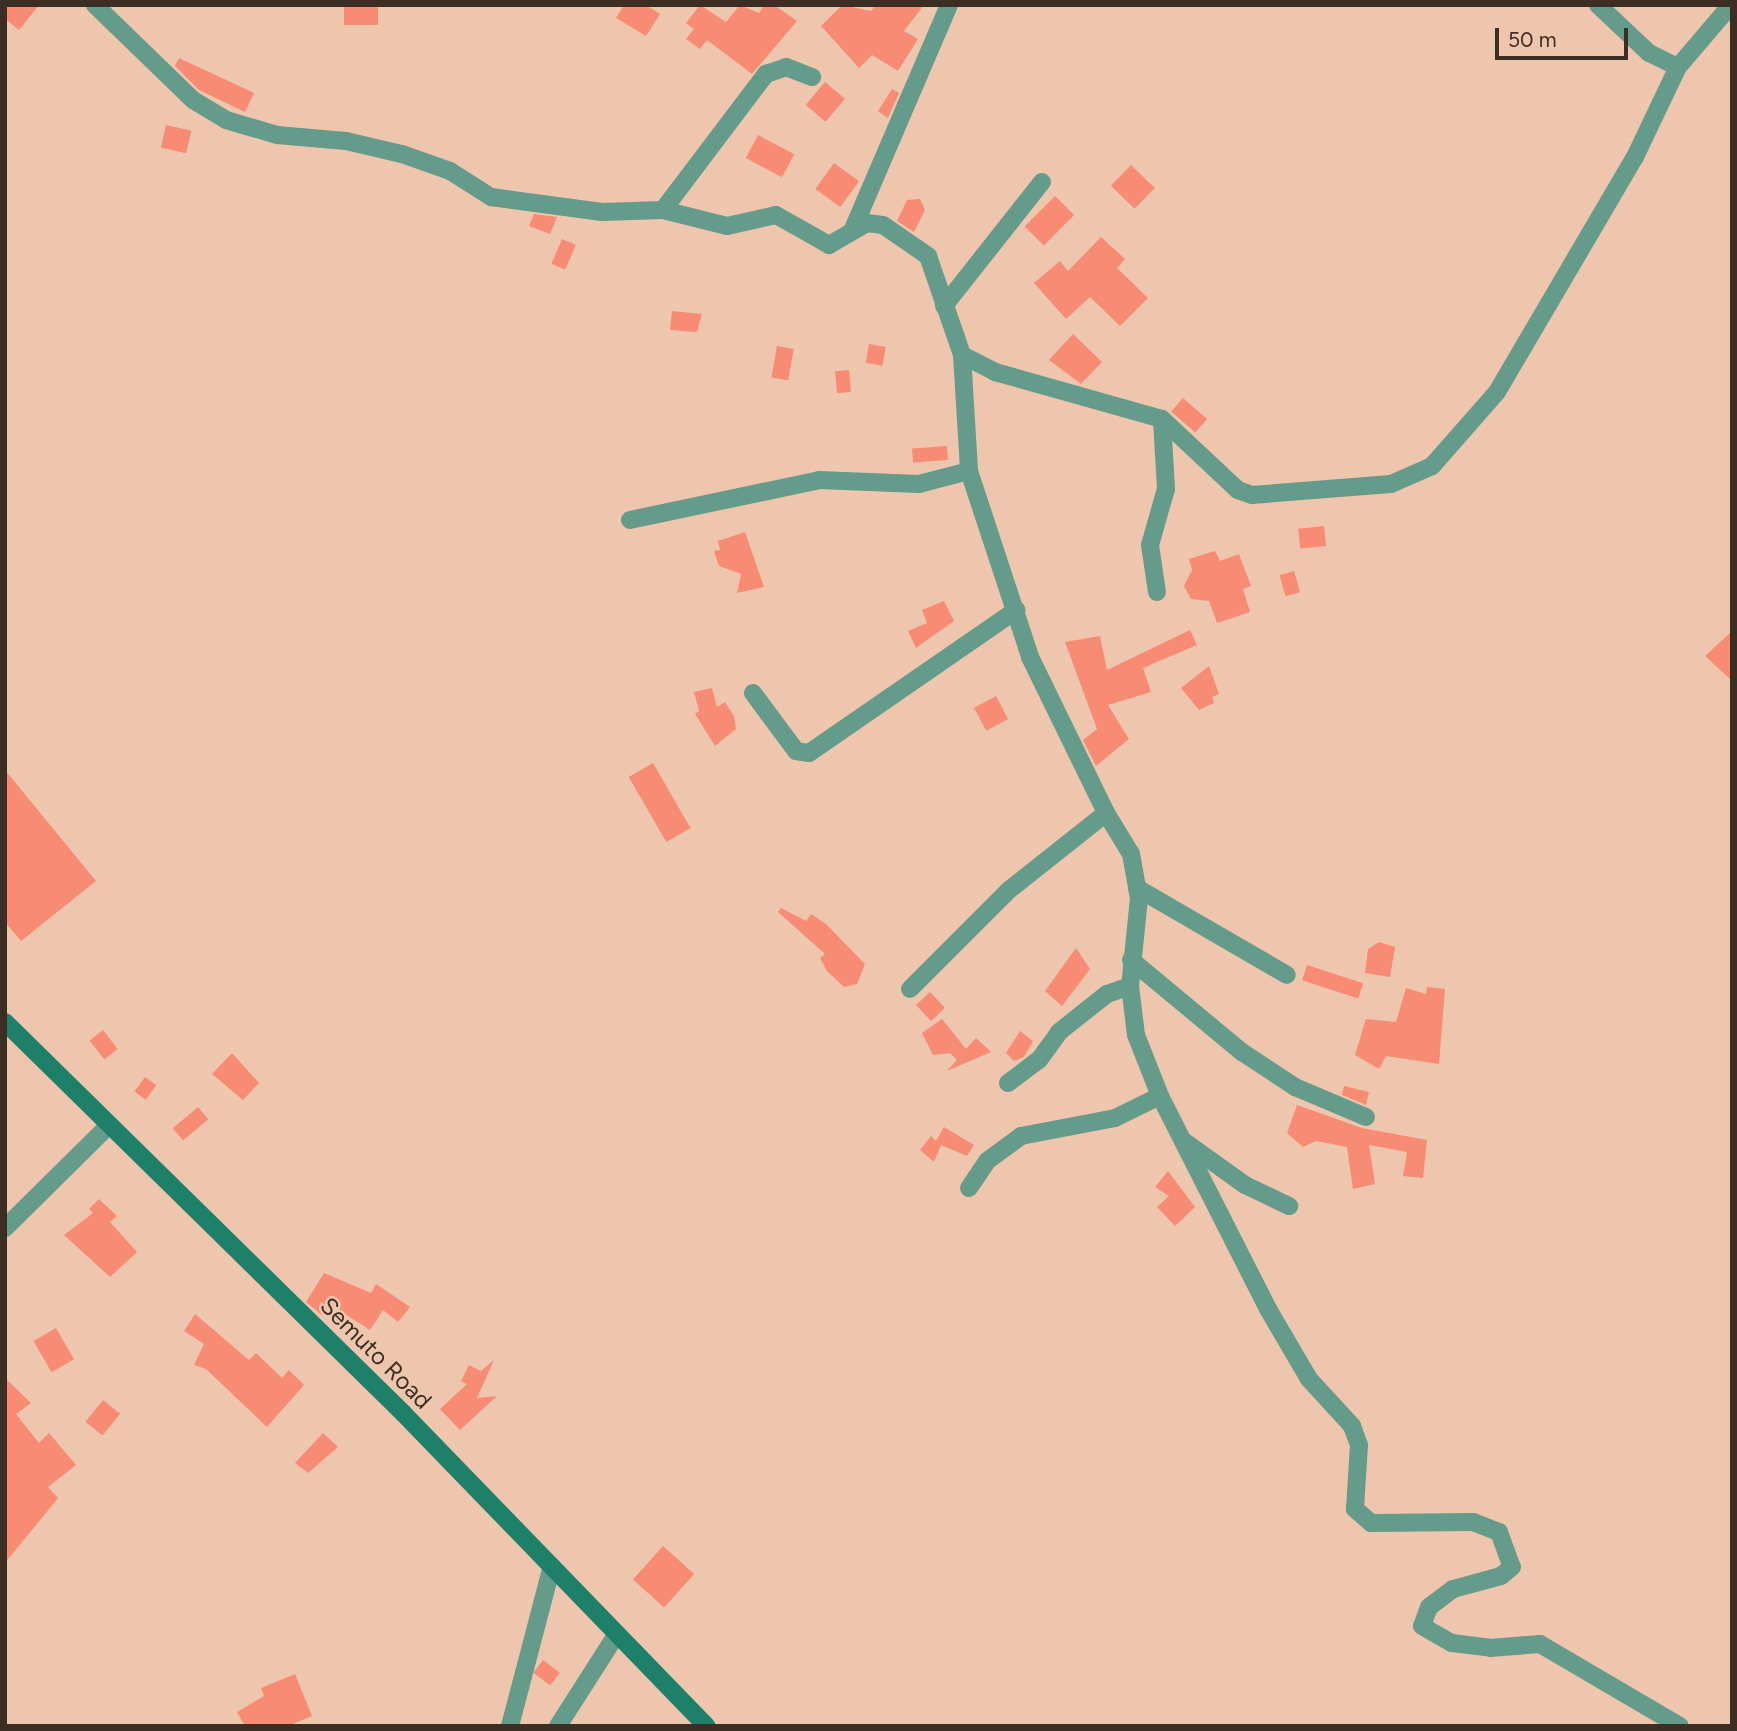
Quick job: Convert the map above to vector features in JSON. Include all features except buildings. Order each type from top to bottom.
[{"type":"main road","name":"Semuto Road","points":[[5,1022],[552,1566],[615,1637],[706,1726]]},
{"type":"street","points":[[95,5],[193,100],[226,120],[277,135],[346,141],[401,154],[450,171],[491,197],[521,204],[572,205],[602,212],[663,211],[727,226],[776,215],[829,246],[853,229],[867,223],[883,225],[928,256],[962,355],[969,471],[1030,657],[1106,813],[1131,853],[1137,888],[1130,986],[1136,1035],[1160,1096],[1295,1356],[1352,1426],[1359,1446],[1354,1509],[1371,1523],[1396,1526],[1473,1522],[1499,1532],[1508,1545],[1512,1567],[1501,1576],[1453,1589],[1429,1607],[1422,1626],[1452,1643],[1490,1648],[1540,1644],[1679,1726]]},
{"type":"street","points":[[853,229],[950,5]]},
{"type":"street","points":[[1598,5],[1650,53],[1678,67]]},
{"type":"street","points":[[962,355],[995,372],[1162,419],[1238,491],[1252,495],[1391,484],[1432,466],[1497,392],[1635,157],[1678,67],[1731,5]]},
{"type":"street","points":[[663,211],[766,74],[786,67],[812,77]]},
{"type":"street","points":[[944,306],[1042,182]]},
{"type":"street","points":[[1157,592],[1150,545],[1166,489],[1162,419]]},
{"type":"street","points":[[630,520],[819,480],[919,484],[969,471]]},
{"type":"street","points":[[753,693],[796,751],[808,753],[1016,610]]},
{"type":"street","points":[[910,989],[1009,890],[1106,813]]},
{"type":"street","points":[[1137,888],[1287,975]]},
{"type":"street","points":[[1131,960],[1253,1059],[1295,1087],[1367,1117]]},
{"type":"street","points":[[1008,1083],[1039,1060],[1059,1031],[1107,994],[1130,986]]},
{"type":"street","points":[[970,1188],[988,1161],[1021,1136],[1115,1118],[1160,1096]]},
{"type":"street","points":[[5,1228],[109,1125]]},
{"type":"street","points":[[1182,1140],[1245,1185],[1289,1206]]},
{"type":"street","points":[[510,1726],[552,1566]]},
{"type":"street","points":[[558,1726],[615,1637]]}]
